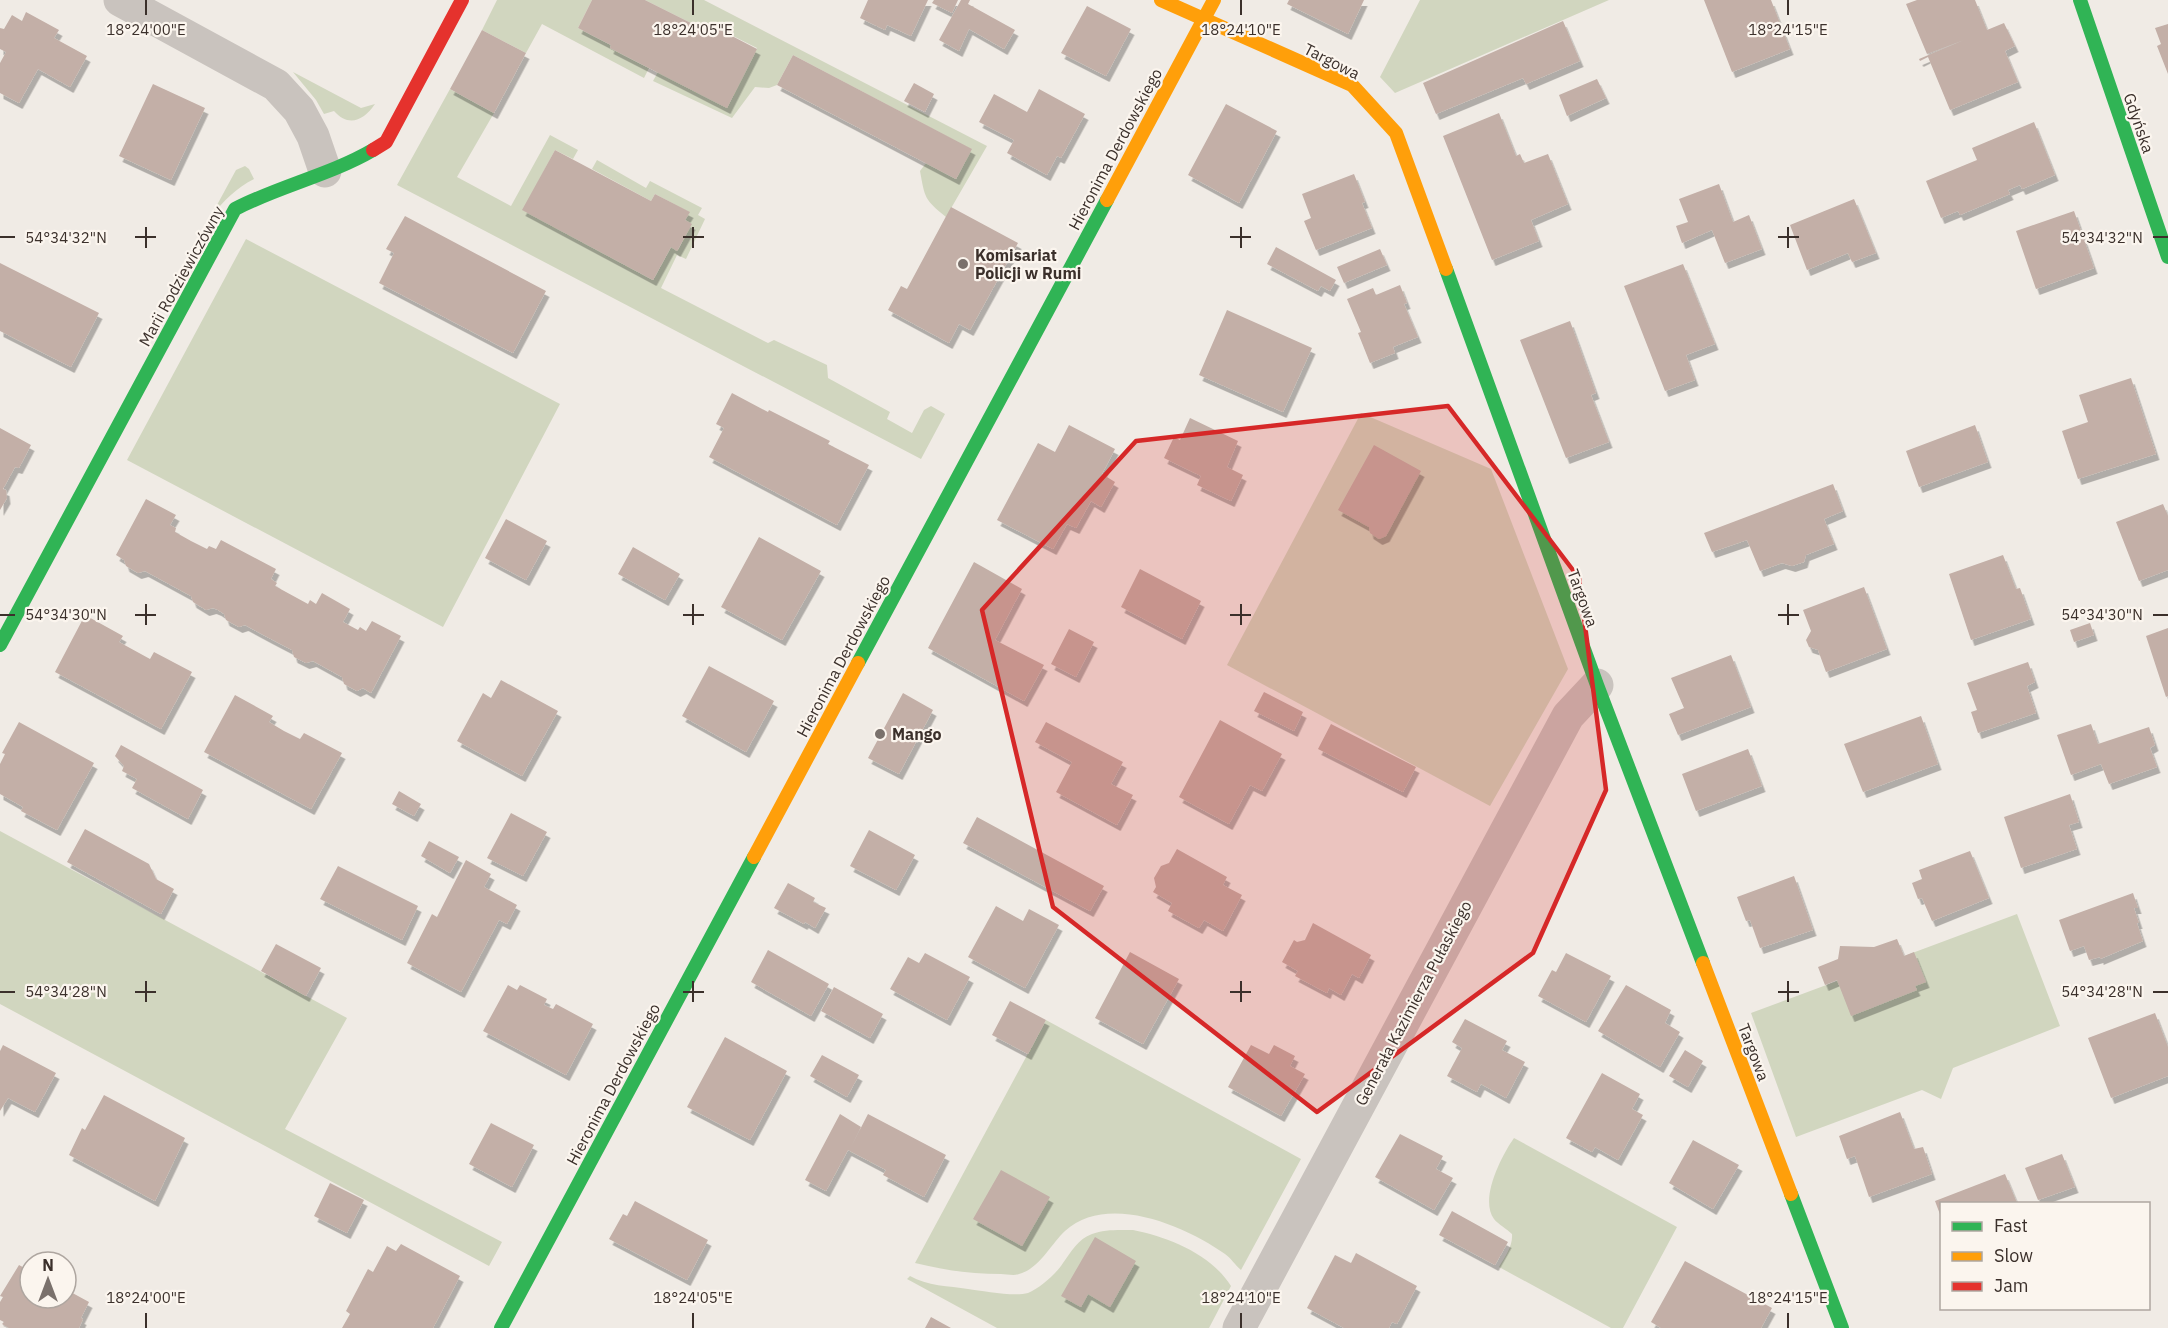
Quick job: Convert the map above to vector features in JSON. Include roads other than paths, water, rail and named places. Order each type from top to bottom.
[{"type":"street","points":[[120,0],[276,85],[299,110],[313,136],[325,171]]},
{"type":"street","name":"Marii Rodziewiczówny","points":[[0,645],[236,209],[256,196],[368,154],[386,142],[462,0]]},
{"type":"street","name":"Targowa","points":[[1161,0],[1352,85],[1396,133],[1597,685],[1842,1328]]},
{"type":"street","name":"Hieronima Derdowskiego","points":[[501,1328],[1214,0]]},
{"type":"street","name":"Gdyńska","points":[[2080,0],[2168,257]]},
{"type":"street","name":"Generała Kazimierza Pułaskiego","points":[[1250,1324],[1568,716],[1597,685]]},
{"type":"place","name":"Komisariat Policji w Rumi","points":[[963,264]]},
{"type":"place","name":"Mango","points":[[880,734]]}]
